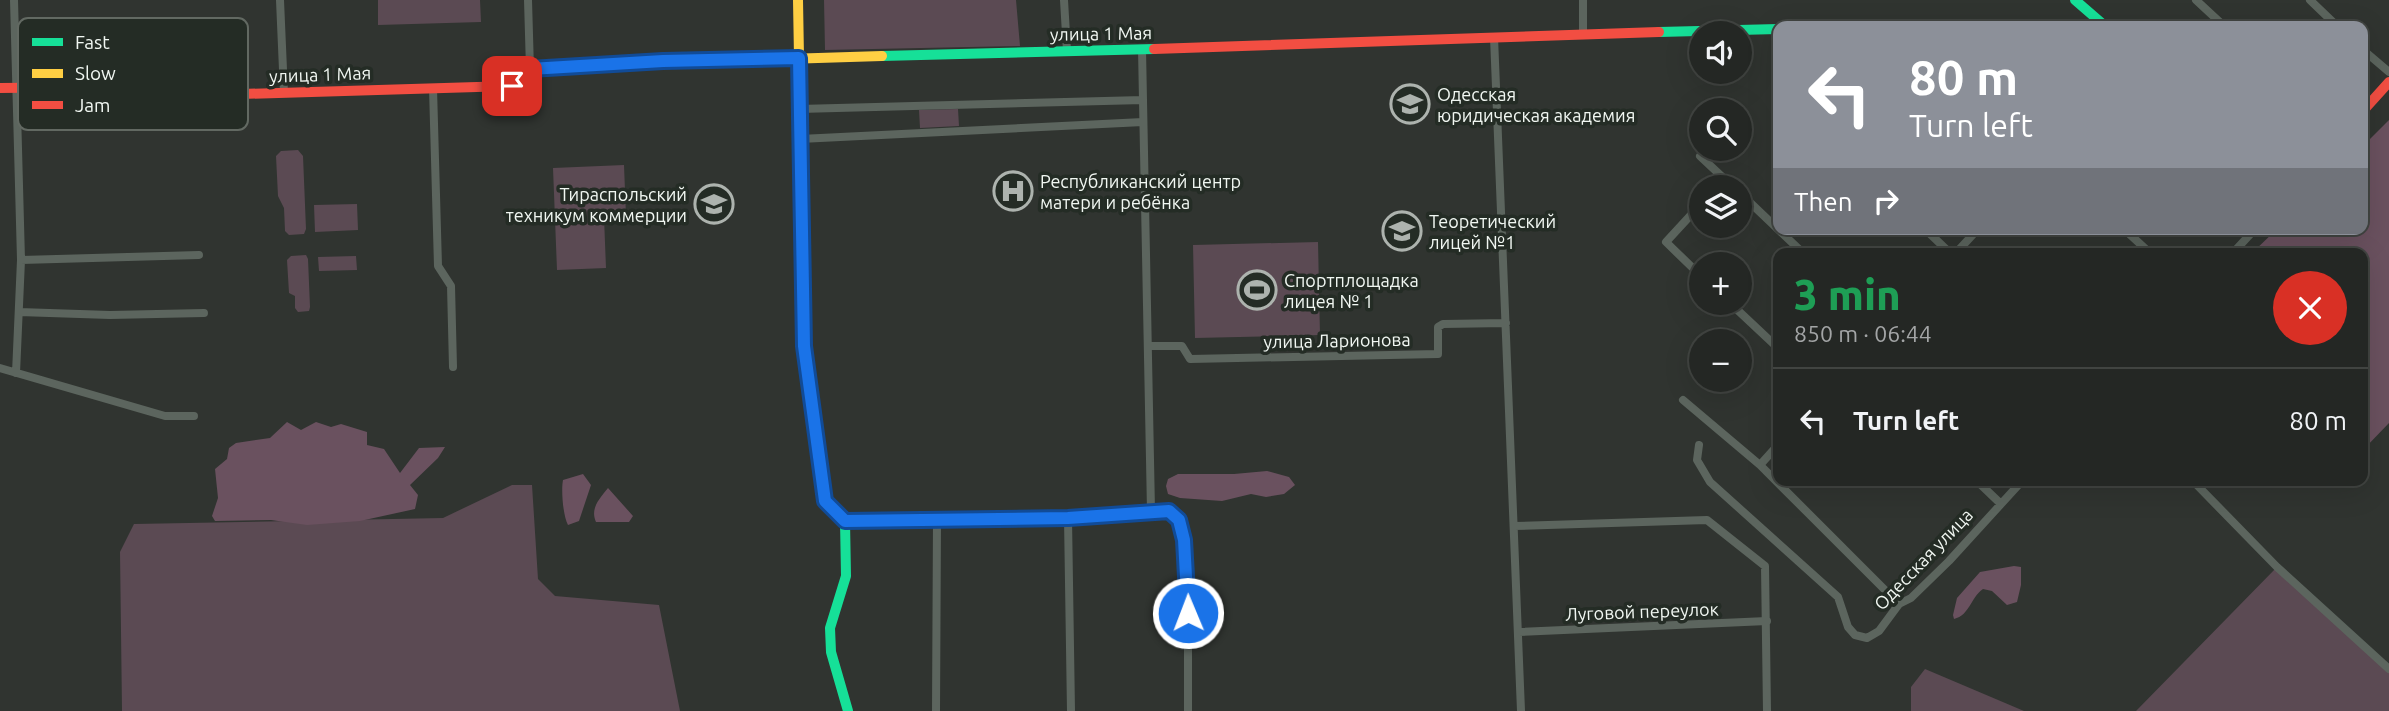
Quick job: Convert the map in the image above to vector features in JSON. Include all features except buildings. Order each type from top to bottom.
[{"type":"street","points":[[14,0],[18,130]]},
{"type":"street","points":[[280,0],[284,93]]},
{"type":"street","points":[[528,0],[530,69]]},
{"type":"street","points":[[798,0],[804,346],[825,501],[845,521],[846,576],[830,628],[831,652],[848,711]]},
{"type":"street","points":[[1064,0],[1067,51]]},
{"type":"street","points":[[1583,0],[1583,33]]},
{"type":"street","points":[[2075,0],[2099,21]]},
{"type":"street","points":[[2196,0],[2219,21]]},
{"type":"street","points":[[2310,0],[2332,21]]},
{"type":"street","name":"улица 1 Мая","points":[[248,94],[512,86],[530,69],[663,61],[1773,29]]},
{"type":"street","points":[[1494,37],[1521,711]]},
{"type":"street","points":[[1142,49],[1151,511]]},
{"type":"street","points":[[2368,54],[2389,72]]},
{"type":"street","points":[[2368,105],[2389,82]]},
{"type":"street","name":"улица 1 Мая","points":[[0,88],[17,86]]},
{"type":"street","points":[[433,88],[438,266],[451,286],[453,367]]},
{"type":"street","points":[[799,109],[1143,100]]},
{"type":"street","points":[[800,139],[1143,122]]},
{"type":"street","points":[[16,373],[21,260],[18,130]]},
{"type":"street","points":[[1705,161],[1720,175]]},
{"type":"street","points":[[1752,204],[1773,224]]},
{"type":"street","points":[[1689,217],[1665,242],[1689,265]]},
{"type":"street","points":[[1784,235],[1798,248]]},
{"type":"street","points":[[1932,235],[1946,248]]},
{"type":"street","points":[[1959,248],[1973,235]]},
{"type":"street","points":[[2130,235],[2145,248]]},
{"type":"street","points":[[2238,248],[2249,235]]},
{"type":"street","points":[[21,260],[199,255]]},
{"type":"street","points":[[19,312],[110,315],[204,313]]},
{"type":"street","points":[[1743,315],[1773,343]]},
{"type":"street","name":"улица Ларионова","points":[[1148,346],[1182,346],[1190,359],[1438,354],[1437,332],[1438,327],[1443,324],[1506,323]]},
{"type":"street","points":[[0,368],[164,416],[194,416]]},
{"type":"street","points":[[1683,400],[1773,478]]},
{"type":"street","name":"Одесская улица","points":[[1699,445],[1697,460],[1710,482],[1838,597],[1848,627],[1856,635],[1867,638],[1879,631],[1899,604],[1923,588],[2017,486]]},
{"type":"street","points":[[1760,465],[1773,451]]},
{"type":"street","points":[[1781,486],[1899,604]]},
{"type":"street","points":[[1982,486],[2001,503]]},
{"type":"street","points":[[2198,486],[2277,567],[2389,669]]},
{"type":"street","points":[[845,521],[1068,518],[1169,511],[1179,520],[1184,540],[1188,589],[1188,711]]},
{"type":"street","points":[[1068,518],[1071,711]]},
{"type":"street","points":[[936,711],[937,520]]},
{"type":"street","points":[[1514,526],[1707,520],[1765,566],[1767,711]]},
{"type":"street","name":"Луговой переулок","points":[[1519,632],[1766,621]]},
{"type":"shaded area","points":[[378,0],[480,0],[481,22],[378,25]]},
{"type":"shaded area","points":[[824,0],[1016,0],[1020,46],[825,50]]},
{"type":"shaded area","points":[[958,109],[959,126],[920,128],[919,110]]},
{"type":"shaded area","points":[[2389,120],[2389,423],[2368,445],[2368,248],[2257,248],[2271,235],[2368,235],[2368,141]]},
{"type":"shaded area","points":[[298,150],[303,156],[306,229],[304,234],[289,235],[285,231],[284,208],[278,196],[276,156],[281,151]]},
{"type":"shaded area","points":[[624,165],[626,216],[604,217],[606,268],[557,270],[553,168]]},
{"type":"shaded area","points":[[357,204],[358,230],[315,232],[314,205]]},
{"type":"shaded area","name":"Спортплощадка лицея № 1","points":[[1318,242],[1320,335],[1195,338],[1193,245]]},
{"type":"shaded area","points":[[306,255],[310,307],[309,311],[298,312],[295,308],[295,296],[289,293],[287,260],[291,256]]},
{"type":"shaded area","points":[[356,256],[357,270],[319,271],[318,257]]},
{"type":"shaded area","points":[[287,422],[301,430],[316,422],[331,427],[341,424],[367,432],[367,445],[384,449],[400,473],[419,448],[445,447],[438,458],[410,485],[418,495],[415,509],[360,521],[307,525],[271,520],[215,521],[212,516],[218,498],[215,469],[227,459],[229,448],[236,443],[270,438]]},
{"type":"shaded area","points":[[1267,471],[1289,477],[1295,485],[1284,494],[1266,497],[1251,494],[1222,501],[1180,498],[1168,494],[1166,486],[1168,479],[1178,474]]},
{"type":"shaded area","points":[[583,474],[591,485],[579,521],[568,525],[563,503],[563,480]]},
{"type":"shaded area","points":[[512,485],[532,485],[538,579],[555,596],[659,605],[680,711],[122,711],[120,552],[134,524],[443,518]]},
{"type":"shaded area","points":[[608,488],[633,516],[629,522],[596,522],[595,508]]},
{"type":"shaded area","points":[[2021,567],[2017,602],[2007,605],[1992,591],[1983,589],[1967,610],[1954,619],[1957,598],[1980,572]]},
{"type":"shaded area","points":[[2277,567],[2389,669],[2389,711],[2136,711]]},
{"type":"shaded area","points":[[1925,669],[2024,711],[1911,711],[1911,687]]},
{"type":"traffic: fast","points":[[2075,0],[2099,21]]},
{"type":"traffic: fast","points":[[1659,32],[1773,29]]},
{"type":"traffic: fast","points":[[882,56],[1154,49]]},
{"type":"traffic: fast","points":[[811,394],[825,501],[845,521],[846,576],[830,628],[831,652],[848,711]]},
{"type":"traffic: slow","points":[[798,0],[804,346],[811,394]]},
{"type":"traffic: slow","points":[[601,65],[882,56]]},
{"type":"traffic: jam","points":[[1154,49],[1659,32]]},
{"type":"traffic: jam","points":[[248,94],[512,86],[530,69],[601,65]]},
{"type":"traffic: jam","points":[[2368,105],[2389,82]]},
{"type":"traffic: jam","points":[[0,88],[18,88]]},
{"type":"place","name":"Одесская юридическая академия","points":[[1410,104]]},
{"type":"place","name":"Республиканский центр матери и ребёнка","points":[[1013,191]]},
{"type":"place","name":"Тираспольский техникум коммерции","points":[[714,204]]},
{"type":"place","name":"Теоретический лицей №1","points":[[1402,231]]},
{"type":"place","name":"Спортплощадка лицея № 1","points":[[1257,290]]},
{"type":"route","points":[[512,86],[530,69],[663,61],[799,58],[804,346],[825,501],[845,521],[1068,518],[1169,511],[1179,520],[1184,540],[1188,613]]}]
